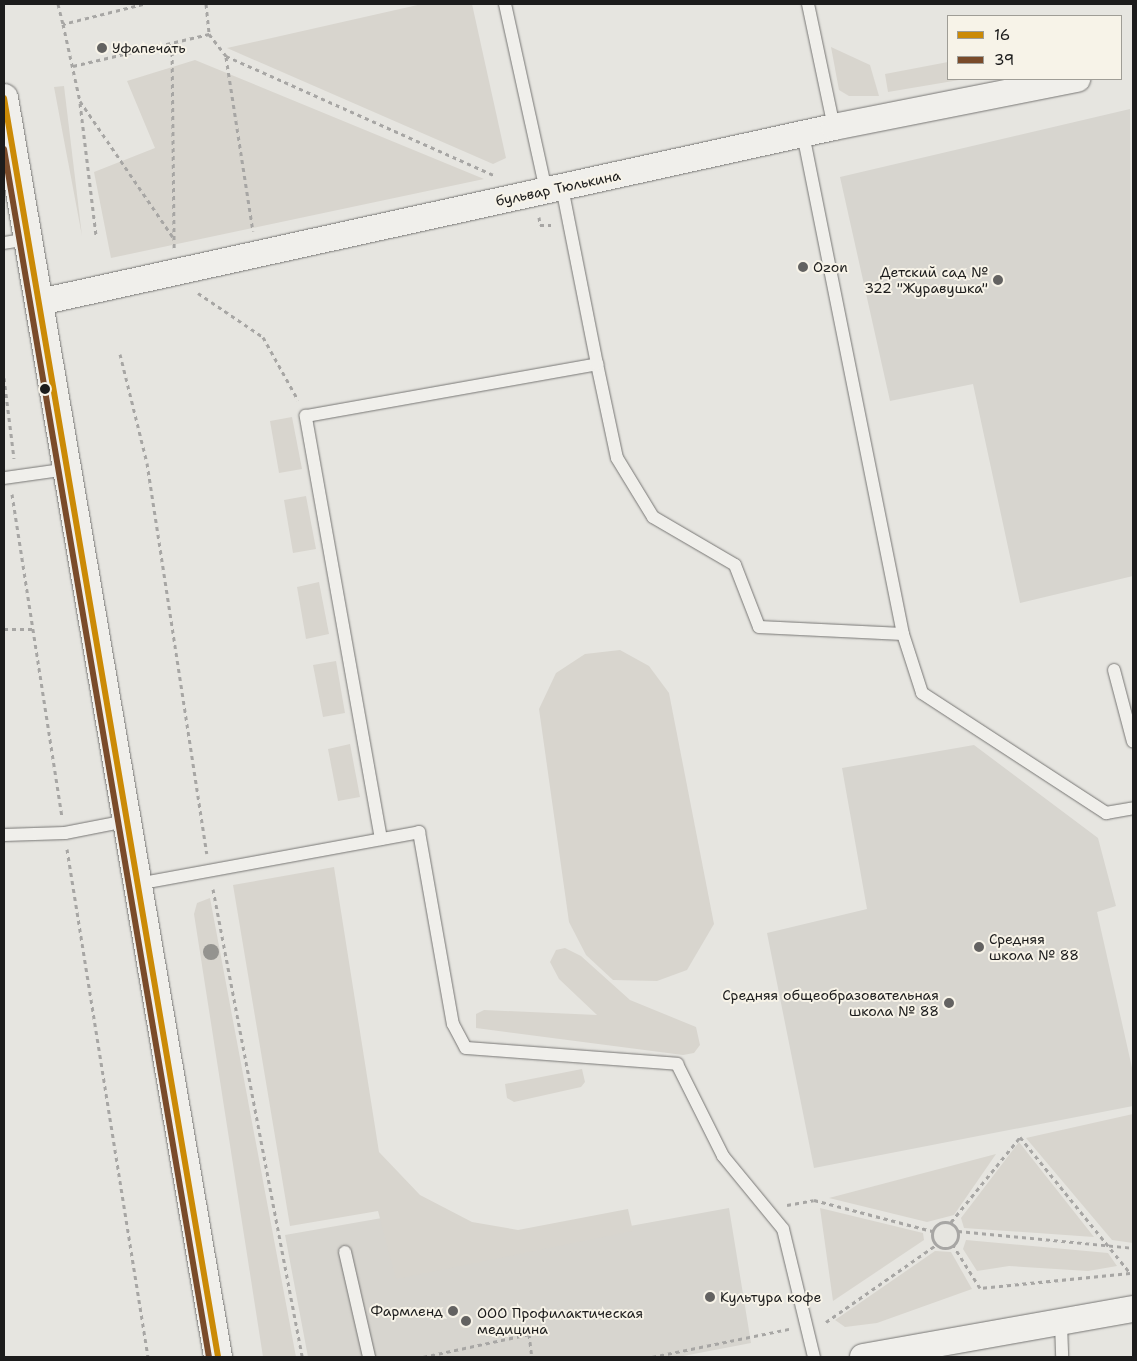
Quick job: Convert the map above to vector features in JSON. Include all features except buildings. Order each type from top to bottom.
[{"type":"main road","points":[[4,98],[16,241],[40,302],[218,1357]]},
{"type":"street","name":"бульвар Тюлькина","points":[[40,302],[171,275],[834,127],[1072,80]]},
{"type":"street","points":[[864,1357],[1133,1309]]},
{"type":"lane","points":[[505,4],[547,190],[570,225],[617,458],[653,517],[735,565],[759,627],[903,634]]},
{"type":"lane","points":[[808,4],[834,127]]},
{"type":"lane","points":[[803,134],[903,634],[922,693],[1106,813],[1133,808]]},
{"type":"lane","points":[[381,839],[306,416],[597,364]]},
{"type":"lane","points":[[7,478],[68,469]]},
{"type":"lane","points":[[1114,670],[1133,742]]},
{"type":"lane","points":[[4,835],[65,833],[127,821]]},
{"type":"lane","points":[[137,884],[419,832],[452,1024],[466,1048],[677,1064],[723,1156],[783,1229],[814,1357]]},
{"type":"lane","points":[[345,1252],[368,1357]]},
{"type":"lane","points":[[1061,1323],[1062,1357]]},
{"type":"path","points":[[58,4],[80,101],[96,236]]},
{"type":"path","points":[[63,24],[143,4]]},
{"type":"path","points":[[206,4],[209,34],[226,56],[496,176],[504,174]]},
{"type":"path","points":[[73,66],[209,34]]},
{"type":"path","points":[[172,44],[175,241],[171,275],[264,337],[306,416]]},
{"type":"path","points":[[226,56],[257,255]]},
{"type":"path","points":[[80,101],[175,241]]},
{"type":"path","points":[[547,190],[540,225],[570,225]]},
{"type":"path","points":[[4,378],[16,450],[7,478],[33,629],[148,1357]]},
{"type":"path","points":[[4,630],[33,629]]},
{"type":"path","points":[[932,1231],[938,1223],[951,1222],[1020,1137],[1132,1272]]},
{"type":"path","points":[[767,1209],[814,1200],[932,1231]]},
{"type":"path","points":[[951,1222],[958,1231],[1108,1244],[1133,1248]]},
{"type":"path","points":[[932,1231],[936,1245]]},
{"type":"path","points":[[953,1245],[958,1231]]},
{"type":"path","points":[[826,1322],[936,1245],[953,1245]]},
{"type":"path","points":[[953,1245],[980,1288],[1132,1272]]},
{"type":"path","points":[[652,1357],[790,1329]]},
{"type":"path","points":[[423,1357],[530,1334],[532,1357]]},
{"type":"shaded area","points":[[422,4],[472,4],[506,158],[493,164],[227,48]]},
{"type":"shaded area","points":[[831,47],[870,65],[879,96],[849,96],[839,90]]},
{"type":"shaded area","points":[[195,60],[484,179],[111,258],[94,172],[155,148],[127,81]]},
{"type":"shaded area","points":[[947,62],[947,80],[959,80],[888,92],[885,74]]},
{"type":"shaded area","points":[[64,86],[82,236],[54,87]]},
{"type":"shaded area","name":"Детский сад № 322 \"Журавушка\"","points":[[1130,109],[1133,576],[1020,603],[973,384],[890,401],[840,177]]},
{"type":"shaded area","points":[[292,417],[302,469],[279,473],[270,421]]},
{"type":"shaded area","points":[[306,496],[316,549],[293,553],[284,500]]},
{"type":"shaded area","points":[[319,582],[329,634],[306,639],[297,587]]},
{"type":"shaded area","points":[[620,650],[649,666],[669,693],[714,924],[687,970],[657,981],[613,980],[586,955],[569,922],[539,709],[556,673],[585,654]]},
{"type":"shaded area","points":[[336,661],[345,713],[323,717],[313,665]]},
{"type":"shaded area","points":[[350,744],[360,797],[338,801],[328,749]]},
{"type":"shaded area","name":"Средняя общеобразовательная школа № 88","points":[[974,745],[1098,838],[1116,906],[1097,912],[1133,1072],[1133,1106],[814,1168],[767,933],[867,909],[842,768]]},
{"type":"shaded area","points":[[334,867],[379,1152],[420,1195],[472,1222],[518,1230],[628,1209],[633,1231],[396,1279],[378,1211],[290,1226],[233,885]]},
{"type":"shaded area","points":[[210,898],[296,1357],[263,1357],[194,914],[197,903]]},
{"type":"shaded area","points":[[565,948],[581,956],[630,1000],[696,1027],[700,1045],[694,1053],[683,1055],[476,1028],[476,1014],[484,1010],[597,1015],[559,979],[550,962],[556,950]]},
{"type":"shaded area","points":[[582,1069],[585,1082],[581,1087],[514,1102],[507,1098],[505,1084]]},
{"type":"shaded area","points":[[1133,1114],[1133,1243],[1112,1240],[1026,1138]]},
{"type":"shaded area","points":[[1019,1142],[1094,1237],[964,1228],[961,1218]]},
{"type":"shaded area","points":[[996,1154],[954,1215],[927,1222],[829,1198]]},
{"type":"shaded area","points":[[729,1208],[751,1343],[678,1357],[308,1357],[285,1235],[382,1218],[400,1268]]},
{"type":"shaded area","points":[[820,1208],[923,1233],[924,1240],[833,1301]]},
{"type":"shaded area","points":[[966,1240],[1108,1253],[1117,1266],[1088,1271],[1009,1266],[977,1271],[963,1249]]},
{"type":"shaded area","points":[[935,1251],[951,1252],[972,1289],[877,1323],[845,1327],[835,1320]]},
{"type":"transit line","name":"16","points":[[4,98],[218,1357]]},
{"type":"transit line","name":"39","points":[[4,149],[209,1357]]},
{"type":"place","name":"Уфапечать","points":[[102,48]]},
{"type":"place","name":"Ozon","points":[[803,267]]},
{"type":"place","name":"Детский сад № 322 \"Журавушка\"","points":[[998,280]]},
{"type":"place","name":"Средняя школа № 88","points":[[979,947]]},
{"type":"place","name":"Средняя общеобразовательная школа № 88","points":[[949,1003]]},
{"type":"place","name":"Культура кофе","points":[[710,1297]]},
{"type":"place","name":"Фармленд","points":[[453,1311]]},
{"type":"place","name":"ООО Профилактическая медицина","points":[[466,1321]]}]
